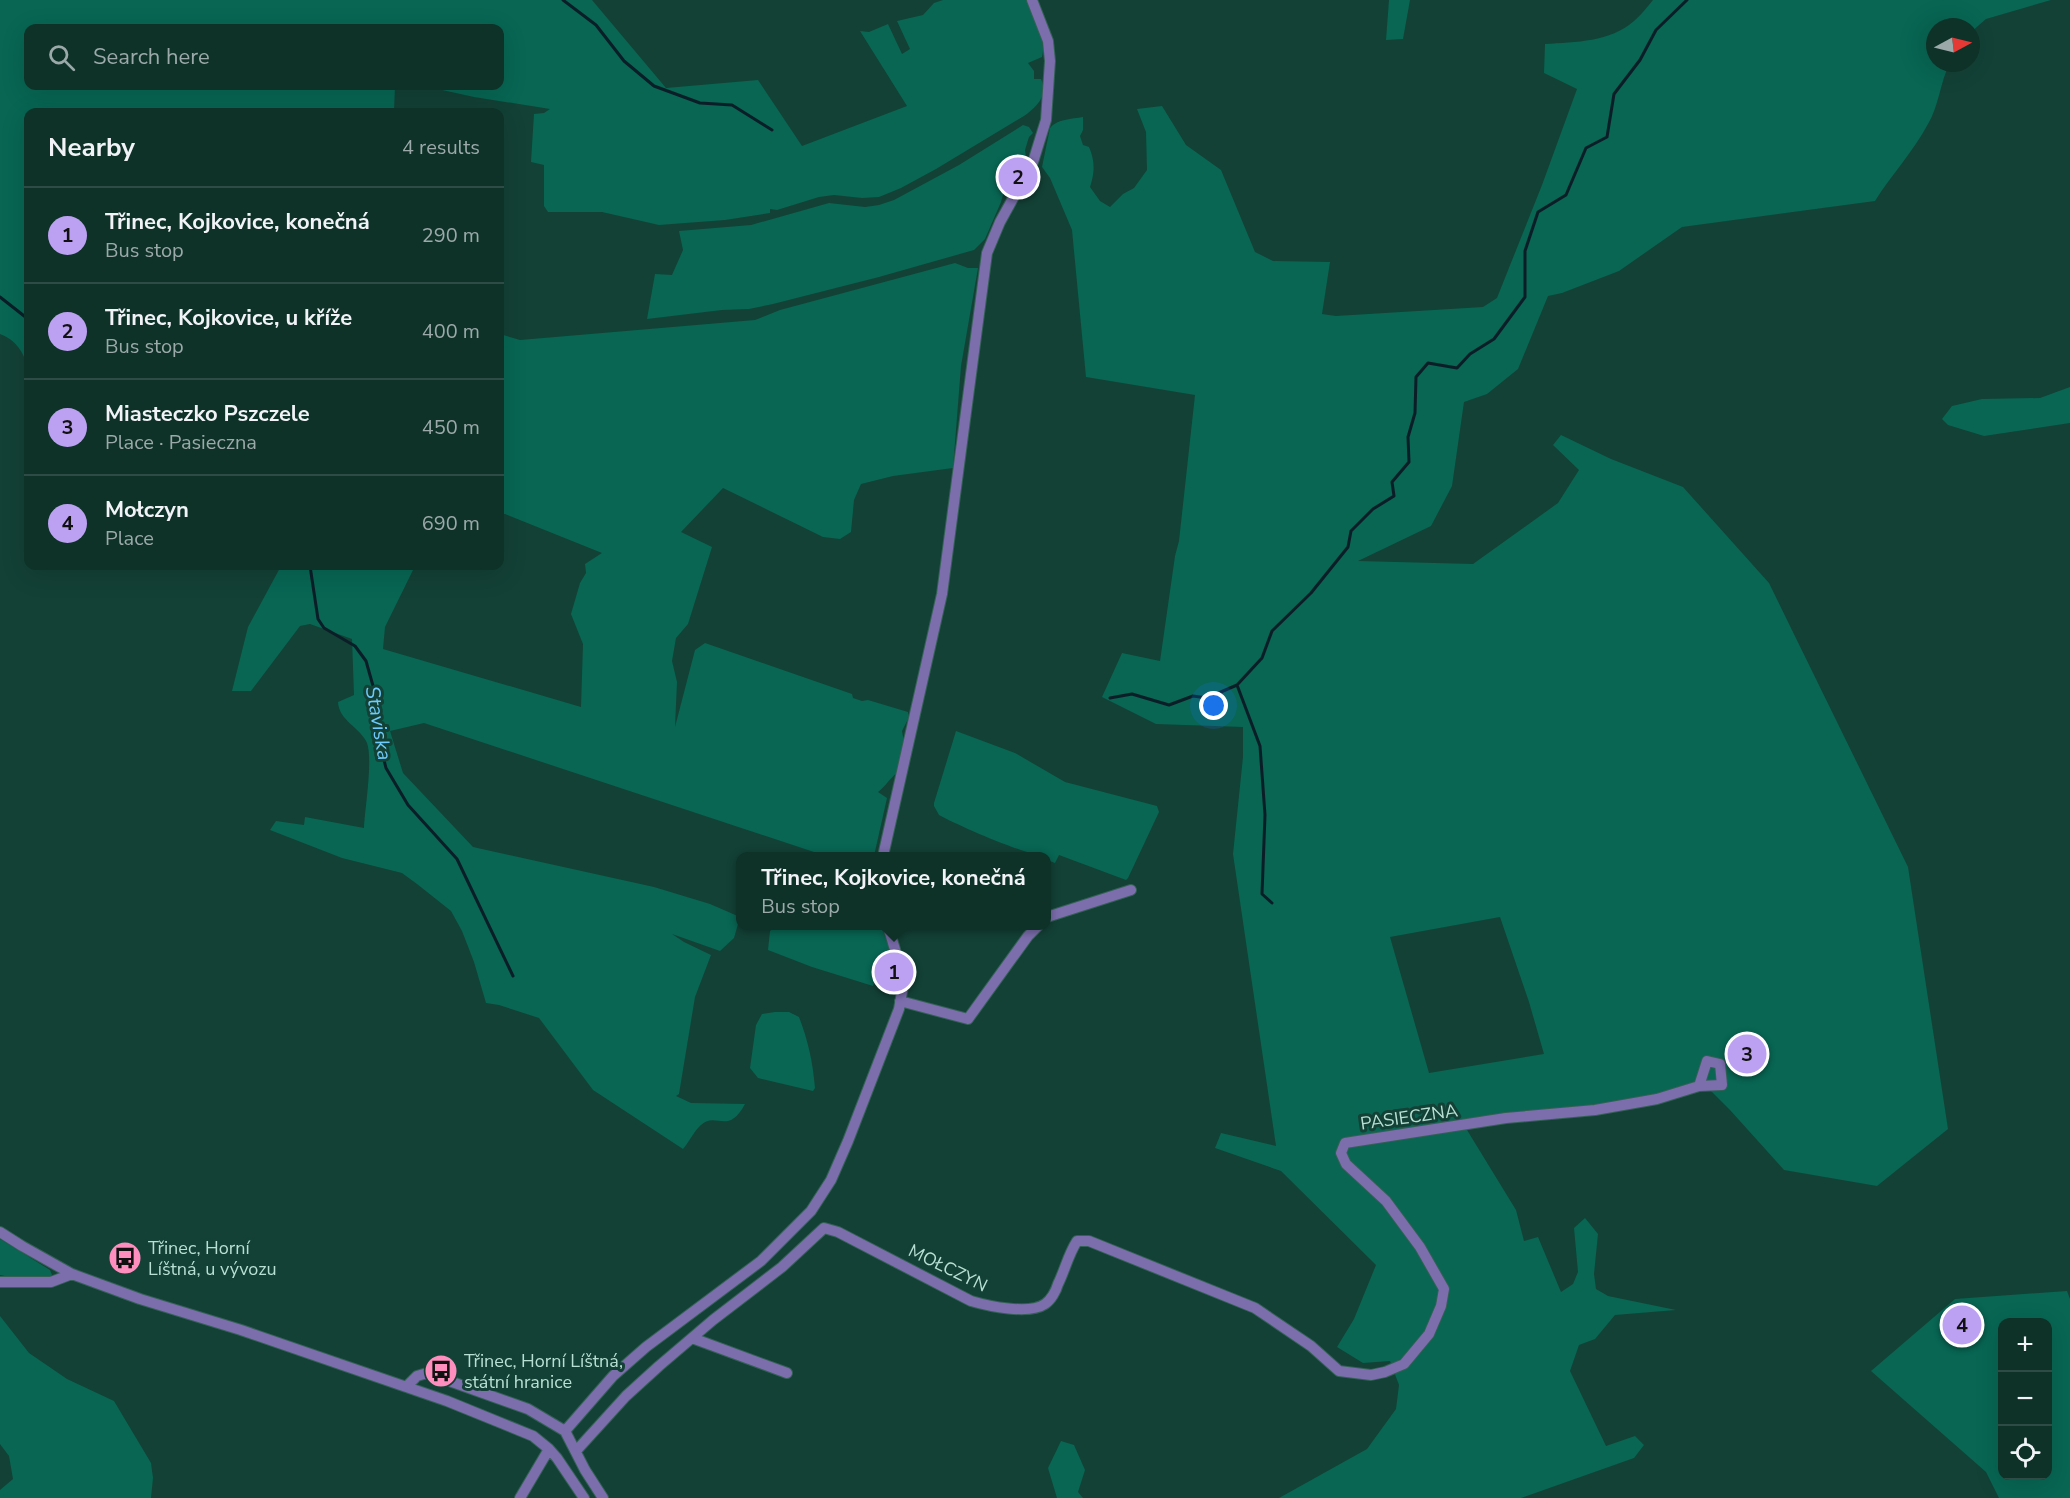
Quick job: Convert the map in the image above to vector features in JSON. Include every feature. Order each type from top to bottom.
[{"type":"street","points":[[885,852],[942,594],[987,253],[1000,222],[1033,162],[1046,120],[1050,62],[1048,40],[1032,0]]},
{"type":"street","points":[[1051,916],[1131,890]]},
{"type":"street","points":[[565,1431],[613,1376],[655,1340],[761,1261],[811,1211],[831,1180],[848,1141],[900,1002],[904,980],[889,930]]},
{"type":"street","points":[[900,1002],[969,1019],[1034,930]]},
{"type":"street","name":"PASIECZNA","points":[[1255,1308],[1311,1347],[1339,1371],[1371,1375],[1395,1369],[1404,1364],[1429,1334],[1441,1306],[1444,1289],[1420,1247],[1386,1201],[1346,1164],[1341,1153],[1345,1143],[1506,1118],[1595,1110],[1657,1099],[1698,1086]]},
{"type":"street","name":"MOŁCZYN","points":[[576,1451],[626,1396],[692,1338],[782,1267],[824,1228],[838,1232],[957,1294],[988,1306],[1027,1309],[1046,1304],[1058,1285],[1071,1251],[1077,1241],[1082,1240],[1255,1308]]},
{"type":"street","points":[[0,1232],[72,1274],[406,1387],[533,1436],[549,1449],[584,1498]]},
{"type":"street","points":[[0,1282],[51,1282],[72,1274]]},
{"type":"street","points":[[692,1338],[786,1373]]},
{"type":"street","points":[[406,1387],[417,1376],[427,1373],[528,1409],[565,1431],[603,1498]]},
{"type":"street","points":[[502,1423],[509,1403]]},
{"type":"street","points":[[520,1498],[549,1449]]},
{"type":"green space","points":[[0,0],[592,0],[666,88],[758,80],[802,146],[907,106],[860,31],[869,32],[888,24],[902,54],[910,49],[897,21],[923,15],[934,3],[943,0],[1026,0],[1043,43],[1042,57],[1028,63],[1034,71],[1034,79],[1041,79],[1043,85],[1042,96],[1037,105],[1024,116],[901,188],[879,197],[834,195],[819,197],[777,210],[770,209],[770,213],[725,220],[659,225],[602,212],[548,212],[544,206],[544,165],[531,162],[534,114],[544,113],[550,109],[442,90],[504,90],[504,24],[24,24],[24,90],[395,90],[394,108],[24,108],[24,357],[11,340],[0,334]]},
{"type":"green space","points":[[1389,0],[1410,0],[1403,39],[1386,40]]},
{"type":"green space","points":[[1653,0],[2051,0],[1986,19],[1980,24],[1980,18],[1926,18],[1926,72],[1946,72],[1935,110],[1928,124],[1875,201],[1682,227],[1619,271],[1562,293],[1548,296],[1518,369],[1487,394],[1464,402],[1452,486],[1431,526],[1358,561],[1473,564],[1558,503],[1579,470],[1553,445],[1561,435],[1611,459],[1683,487],[1769,583],[1908,867],[1948,1129],[1877,1186],[1784,1170],[1709,1089],[1467,1130],[1516,1210],[1524,1241],[1538,1237],[1561,1292],[1573,1284],[1578,1272],[1574,1228],[1585,1218],[1598,1234],[1594,1274],[1596,1289],[1608,1296],[1676,1310],[1615,1315],[1595,1339],[1579,1345],[1570,1371],[1606,1446],[1635,1436],[1644,1445],[1634,1458],[1521,1498],[1279,1498],[1367,1449],[1396,1409],[1399,1385],[1390,1361],[1363,1363],[1337,1347],[1354,1319],[1376,1265],[1281,1171],[1215,1148],[1221,1133],[1276,1146],[1233,854],[1243,757],[1243,727],[1156,724],[1102,697],[1122,653],[1160,661],[1179,541],[1195,395],[1086,377],[1072,230],[1050,178],[1042,167],[1050,128],[1061,121],[1083,117],[1083,130],[1080,136],[1083,145],[1089,147],[1093,162],[1090,187],[1100,201],[1110,207],[1123,194],[1134,188],[1147,170],[1146,132],[1137,109],[1162,106],[1186,145],[1221,170],[1255,252],[1273,261],[1330,262],[1322,314],[1336,316],[1483,307],[1497,298],[1577,89],[1544,73],[1545,44],[1569,43],[1603,37],[1625,28],[1642,14]],"holes":[[[1500,917],[1544,1054],[1429,1073],[1390,937]]]},
{"type":"green space","points":[[1023,125],[1029,127],[1033,133],[1029,137],[1025,150],[1026,156],[1015,177],[1005,188],[985,239],[974,250],[773,304],[749,309],[647,319],[655,274],[672,275],[683,250],[679,231],[751,225],[829,203],[865,207],[879,205],[894,200],[959,165]]},
{"type":"green space","points":[[955,263],[968,268],[978,268],[961,366],[953,468],[893,476],[861,484],[854,500],[851,532],[840,539],[823,537],[723,488],[681,532],[712,547],[688,624],[676,638],[672,661],[677,682],[675,727],[695,650],[705,643],[852,694],[853,698],[908,712],[909,717],[902,731],[904,742],[897,773],[878,792],[887,798],[875,852],[814,852],[424,723],[390,731],[403,773],[473,847],[654,887],[710,904],[736,915],[734,938],[720,951],[672,934],[711,955],[695,997],[679,1094],[676,1096],[691,1103],[745,1104],[733,1119],[706,1121],[696,1130],[683,1149],[593,1090],[539,1018],[486,1003],[474,962],[462,931],[451,911],[417,884],[402,873],[342,858],[270,830],[276,821],[304,825],[305,817],[364,828],[369,751],[364,737],[342,714],[338,702],[354,695],[352,639],[310,624],[300,626],[251,691],[232,691],[248,627],[279,570],[413,570],[385,627],[383,649],[581,707],[583,644],[571,614],[580,583],[586,573],[585,564],[602,553],[504,514],[504,335],[520,340],[755,320],[780,310]]},
{"type":"green space","points":[[2070,387],[2070,423],[1984,436],[1948,425],[1942,419],[1952,406],[1982,399],[2040,398]]},
{"type":"green space","points":[[956,731],[1015,753],[1065,782],[1157,806],[1159,812],[1126,880],[1059,855],[1055,863],[1051,862],[1051,852],[1027,852],[1009,846],[939,815],[934,803]]},
{"type":"green space","points":[[883,930],[893,957],[881,966],[873,986],[812,967],[768,950],[770,931]]},
{"type":"green space","points":[[789,1012],[799,1017],[811,1061],[815,1088],[813,1091],[758,1078],[750,1068],[756,1025],[762,1014]]},
{"type":"green space","points":[[0,1239],[50,1270],[52,1275],[34,1281],[0,1275]]},
{"type":"green space","points":[[2067,1291],[2070,1299],[2070,1498],[1999,1498],[1986,1472],[1871,1371],[1955,1299]]},
{"type":"green space","points":[[0,1316],[29,1353],[67,1379],[114,1401],[151,1463],[153,1478],[151,1498],[0,1498],[0,1490],[13,1479],[9,1456],[0,1444]]},
{"type":"green space","points":[[1061,1441],[1074,1445],[1085,1470],[1078,1492],[1083,1498],[1057,1498],[1048,1468]]},
{"type":"waterway","points":[[563,0],[596,25],[624,61],[654,86],[700,103],[732,105],[772,130]]},
{"type":"waterway","points":[[1272,903],[1262,894],[1265,815],[1260,746],[1237,685],[1262,658],[1272,631],[1311,593],[1348,547],[1351,531],[1373,509],[1394,496],[1392,482],[1409,462],[1408,437],[1415,413],[1416,377],[1428,363],[1457,368],[1470,354],[1494,339],[1525,297],[1525,251],[1538,212],[1566,195],[1586,148],[1607,137],[1614,94],[1640,60],[1656,30],[1687,0]]},
{"type":"waterway","name":"Staviska","points":[[0,297],[24,316]]},
{"type":"waterway","name":"Staviska","points":[[311,570],[318,619],[324,628],[355,646],[366,661],[377,700],[377,733],[386,768],[408,805],[457,859],[513,976]]},
{"type":"waterway","points":[[1110,698],[1132,694],[1169,705],[1193,696],[1207,698],[1237,685]]},
{"type":"place","name":"Třinec, Kojkovice, u kříže","points":[[1018,177]]},
{"type":"place","name":"Třinec, Kojkovice, konečná","points":[[894,972]]},
{"type":"place","name":"Miasteczko Pszczele","points":[[1747,1054]]},
{"type":"place","name":"Třinec, Horní Líštná, u vývozu","points":[[125,1258]]},
{"type":"place","name":"Mołczyn","points":[[1962,1325]]},
{"type":"place","name":"Třinec, Horní Líštná, státní hranice","points":[[441,1371]]}]
